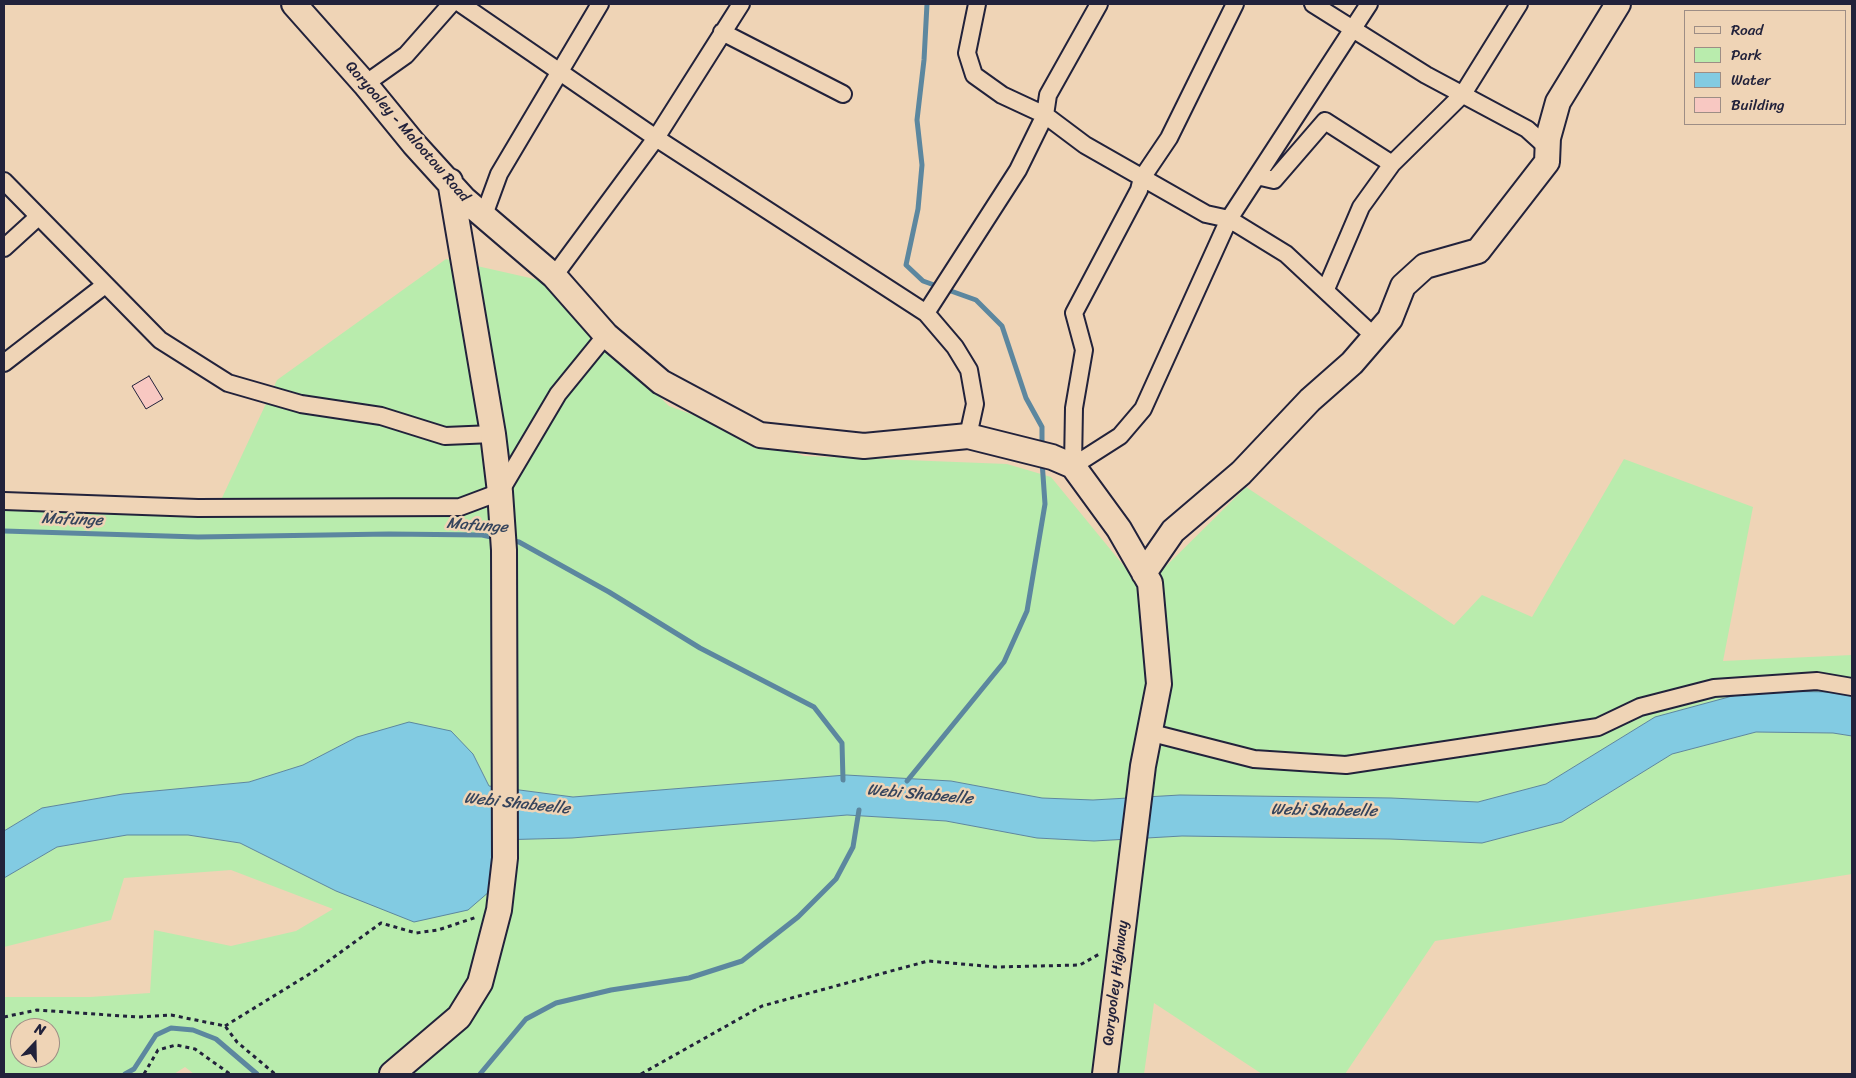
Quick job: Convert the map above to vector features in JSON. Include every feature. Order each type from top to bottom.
[{"type":"street","name":"Qoryooley - Malootow Road","points":[[294,4],[365,84],[414,144],[450,181],[464,199],[554,276],[606,335],[661,382],[760,434],[864,446],[968,436],[1028,450],[1063,462]]},
{"type":"street","points":[[365,84],[406,56],[451,4]]},
{"type":"street","points":[[461,4],[656,138],[926,314],[955,347],[969,370],[975,404],[968,436]]},
{"type":"street","points":[[484,216],[499,174],[558,71],[600,4]]},
{"type":"street","points":[[554,276],[656,138],[741,4]]},
{"type":"street","points":[[977,4],[967,53],[974,75],[1002,94],[1044,115],[1085,145],[1142,178],[1206,214],[1229,219],[1286,254],[1326,289],[1375,337]]},
{"type":"street","points":[[926,314],[944,282],[951,278],[1018,170],[1044,115],[1048,96],[1099,4]]},
{"type":"street","points":[[1063,462],[1084,350],[1074,313],[1139,190],[1142,178],[1169,138],[1235,4]]},
{"type":"street","points":[[1313,4],[1351,30],[1426,75],[1527,129],[1548,148]]},
{"type":"street","points":[[1063,462],[1120,436],[1142,409],[1229,219],[1351,30],[1370,4]]},
{"type":"street","points":[[1326,289],[1361,207],[1392,164],[1463,94],[1519,4]]},
{"type":"street","points":[[1144,573],[1172,531],[1241,473],[1310,400],[1352,363],[1390,319],[1403,286],[1426,266],[1478,251],[1547,162],[1548,138],[1558,102],[1618,4]]},
{"type":"street","points":[[722,32],[843,94]]},
{"type":"street","points":[[1257,176],[1274,180],[1325,122],[1392,164]]},
{"type":"street","points":[[4,181],[160,340],[228,383],[301,404],[381,416],[445,436],[492,434]]},
{"type":"street","points":[[392,1074],[459,1017],[480,982],[499,910],[505,858],[504,550],[500,492],[450,181]]},
{"type":"street","points":[[4,248],[38,217]]},
{"type":"street","points":[[4,363],[105,285]]},
{"type":"street","points":[[4,501],[198,508],[460,507],[500,492],[558,394],[606,335]]},
{"type":"street","points":[[1063,462],[1119,529],[1150,583],[1160,684],[1148,732],[1254,759],[1346,765],[1598,727],[1640,706],[1714,688],[1817,681],[1852,686]]},
{"type":"street","name":"Qoryooley Highway","points":[[1105,1074],[1148,732]]},
{"type":"path","points":[[225,1026],[316,970],[381,923],[416,934],[438,930],[499,910]]},
{"type":"path","points":[[641,1074],[762,1006],[928,961],[996,967],[1080,965],[1122,942]]},
{"type":"path","points":[[4,1017],[37,1010],[138,1017],[171,1015],[225,1026],[237,1042],[275,1074]]},
{"type":"path","points":[[144,1074],[158,1050],[176,1045],[195,1049],[230,1074]]},
{"type":"green space","points":[[446,259],[539,280],[669,406],[804,456],[1007,464],[1051,477],[1133,577],[1160,572],[1246,487],[1454,625],[1482,595],[1532,617],[1624,459],[1753,507],[1723,661],[1852,655],[1852,695],[1751,691],[1655,717],[1546,784],[1478,802],[1391,798],[1180,795],[1093,800],[1042,798],[951,781],[846,775],[573,797],[489,786],[473,754],[357,737],[303,765],[249,782],[123,794],[42,808],[4,831],[4,493],[221,500],[277,380]]},
{"type":"green space","points":[[1756,732],[1833,733],[1852,736],[1852,874],[1435,941],[1345,1074],[1262,1074],[1154,1003],[1144,1074],[194,1074],[185,1067],[174,1074],[4,1074],[4,997],[90,997],[150,993],[154,930],[231,946],[296,931],[333,909],[231,870],[124,878],[111,920],[4,947],[4,878],[57,847],[127,835],[188,835],[240,843],[336,891],[494,840],[572,838],[847,815],[946,821],[1037,838],[1094,841],[1182,836],[1390,839],[1482,843],[1562,822],[1672,754]]},
{"type":"water","name":"Webi Shabeelle","points":[[1751,691],[1836,692],[1852,695],[1852,736],[1833,733],[1756,732],[1672,754],[1562,822],[1482,843],[1390,839],[1182,836],[1094,841],[1037,838],[946,821],[847,815],[572,838],[495,840],[495,867],[490,891],[468,910],[414,922],[336,891],[240,843],[188,835],[127,835],[57,847],[4,878],[4,831],[42,808],[123,794],[249,782],[303,765],[357,737],[409,722],[451,731],[473,754],[489,786],[573,797],[846,775],[951,781],[1042,798],[1093,800],[1180,795],[1391,798],[1478,802],[1546,784],[1655,717]]},
{"type":"building","points":[[149,376],[163,399],[146,409],[132,386]]},
{"type":"waterway","points":[[927,4],[924,60],[917,120],[922,165],[918,209],[906,265],[923,281],[976,300],[1002,326],[1026,398],[1042,427],[1042,448]]},
{"type":"waterway","name":"Webi Shabeelle","points":[[907,781],[1004,662],[1027,611],[1045,504],[1042,461]]},
{"type":"waterway","name":"Mafunge","points":[[4,531],[198,537],[389,534],[482,535],[496,538]]},
{"type":"waterway","name":"Mafunge","points":[[509,540],[519,542],[609,592],[700,648],[814,707],[842,743],[843,780]]},
{"type":"waterway","points":[[480,1074],[526,1019],[556,1003],[611,990],[689,978],[742,961],[798,917],[836,879],[853,847],[859,810]]},
{"type":"waterway","points":[[125,1074],[134,1069],[156,1035],[171,1028],[193,1030],[216,1039],[257,1074]]}]
